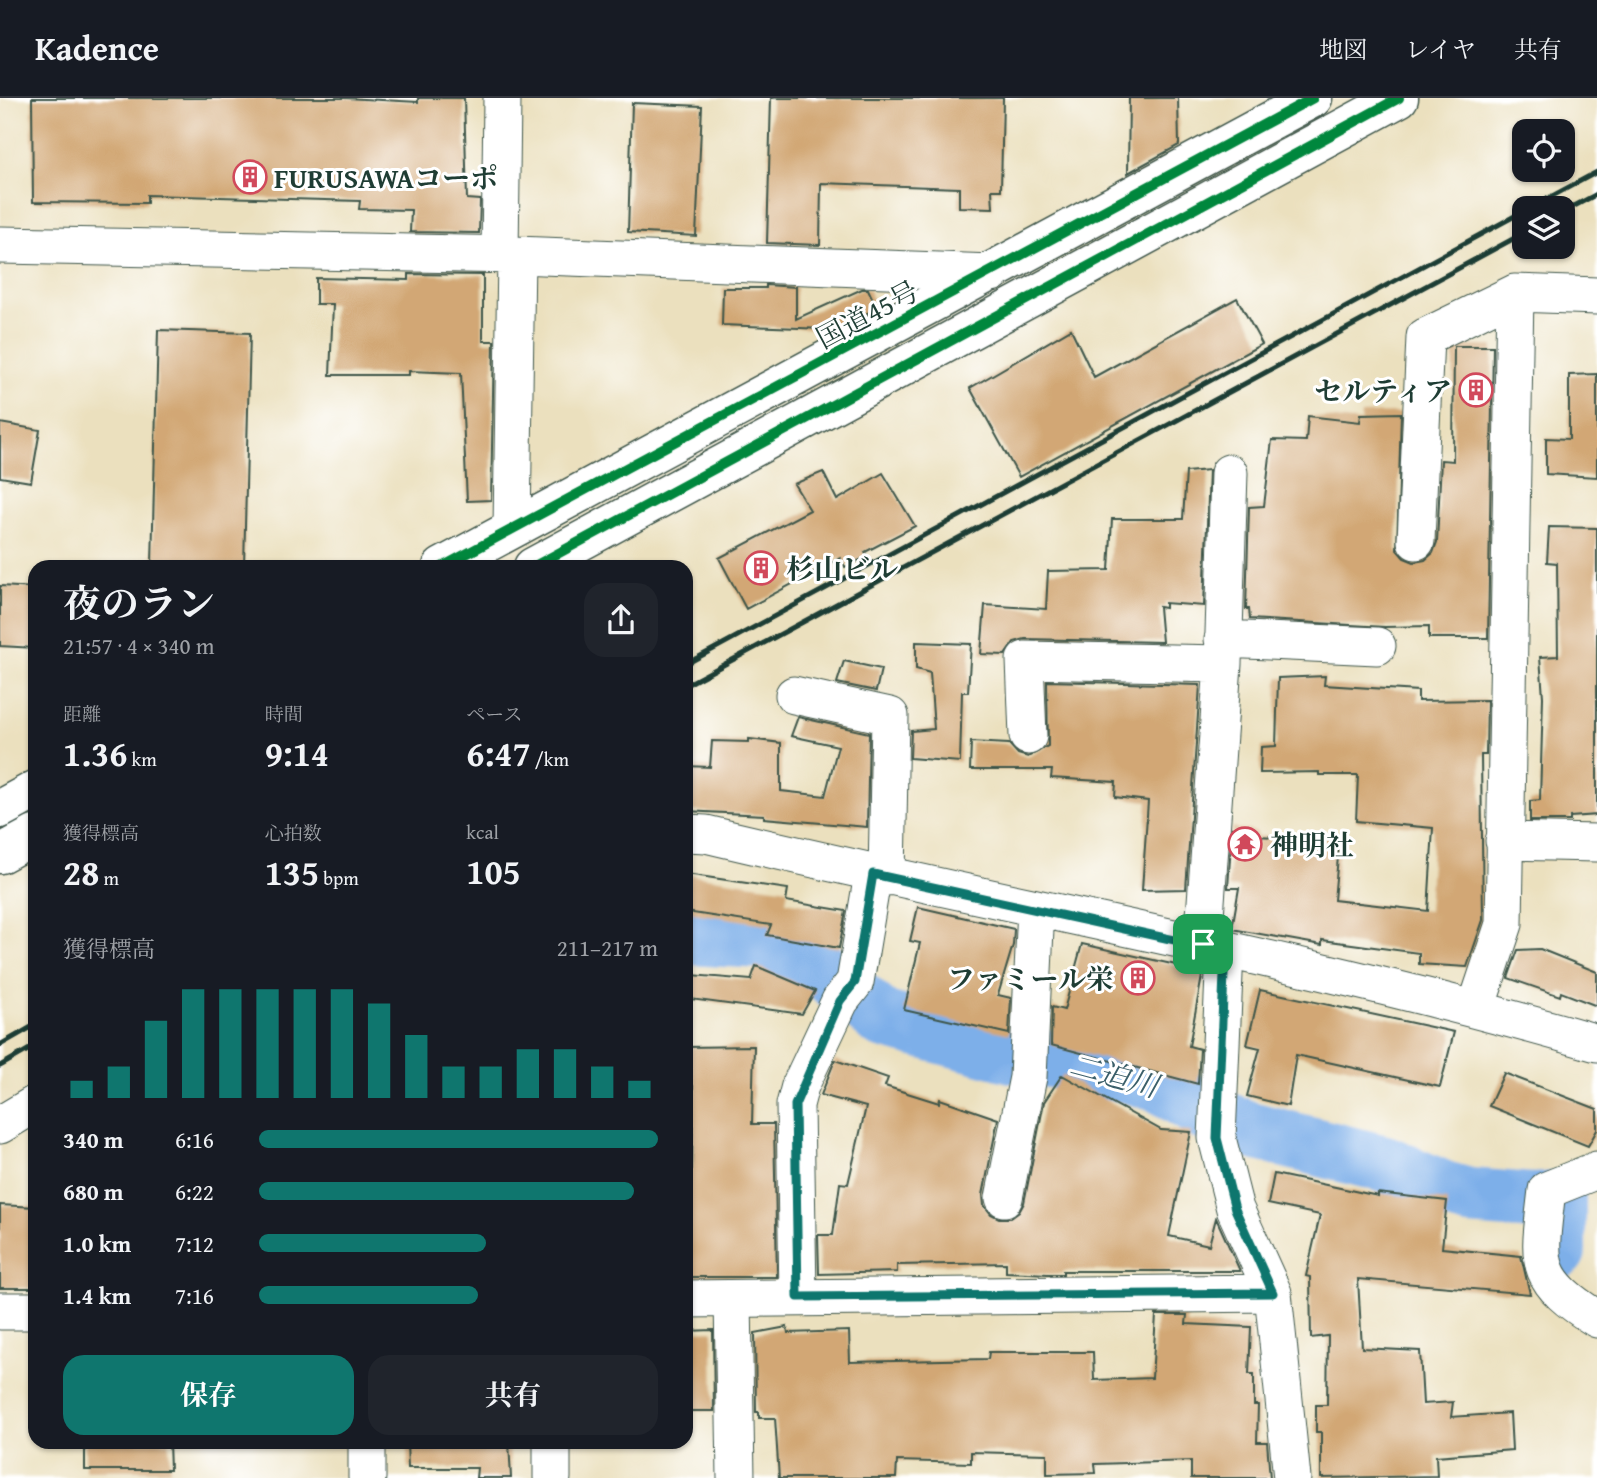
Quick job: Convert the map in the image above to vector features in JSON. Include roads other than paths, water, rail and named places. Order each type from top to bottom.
[{"type":"highway","name":"国道45号","points":[[455,560],[1313,98]]},
{"type":"highway","points":[[546,560],[1399,98]]},
{"type":"highway","points":[[0,810],[28,794]]},
{"type":"highway","points":[[0,854],[28,839]]},
{"type":"street","points":[[502,98],[508,255],[512,528]]},
{"type":"street","points":[[0,245],[508,255],[992,273]]},
{"type":"street","points":[[1416,541],[1425,337],[1515,293],[1597,296]]},
{"type":"street","points":[[1476,1007],[1504,924],[1515,293]]},
{"type":"street","points":[[1229,473],[1214,948],[1217,1123],[1235,1209],[1273,1293],[1292,1478]]},
{"type":"street","points":[[1028,736],[1025,660],[1377,646]]},
{"type":"street","points":[[793,695],[890,716],[880,876],[848,992],[795,1105],[798,1297]]},
{"type":"street","points":[[0,810],[28,812]]},
{"type":"street","points":[[693,833],[706,834],[880,876],[1037,908],[1476,1007],[1597,1042]]},
{"type":"street","points":[[1504,841],[1597,843]]},
{"type":"street","points":[[1004,1198],[1029,1063],[1037,908]]},
{"type":"street","points":[[0,1127],[28,1109]]},
{"type":"street","points":[[0,1127],[28,1128]]},
{"type":"street","points":[[1597,1170],[1546,1204],[1541,1265],[1562,1297],[1597,1319]]},
{"type":"street","points":[[693,1299],[1273,1293]]},
{"type":"street","points":[[733,1299],[736,1478]]},
{"type":"street","points":[[0,1311],[28,1311]]},
{"type":"street","points":[[367,1449],[367,1478]]},
{"type":"street","points":[[552,1449],[552,1478]]},
{"type":"waterway","name":"二迫川","points":[[693,936],[765,940],[817,965],[882,1019],[1012,1054],[1087,1064],[1157,1082],[1205,1112],[1246,1129],[1385,1164],[1444,1190],[1469,1197],[1534,1202],[1557,1200],[1557,1251]]},
{"type":"railway","points":[[1552,196],[1597,172]]},
{"type":"railway","points":[[1575,206],[1597,194]]},
{"type":"railway","points":[[693,660],[1512,217]]},
{"type":"railway","points":[[693,681],[1512,239]]},
{"type":"railway","points":[[0,1045],[28,1029]]},
{"type":"railway","points":[[0,1066],[28,1050]]},
{"type":"place","name":"FURUSAWAコーポ","points":[[250,177]]},
{"type":"place","name":"セルティア","points":[[1476,390]]},
{"type":"place","name":"杉山ビル","points":[[761,568]]},
{"type":"place","name":"神明社","points":[[1245,844]]},
{"type":"place","name":"ファミール栄","points":[[1138,978]]}]
